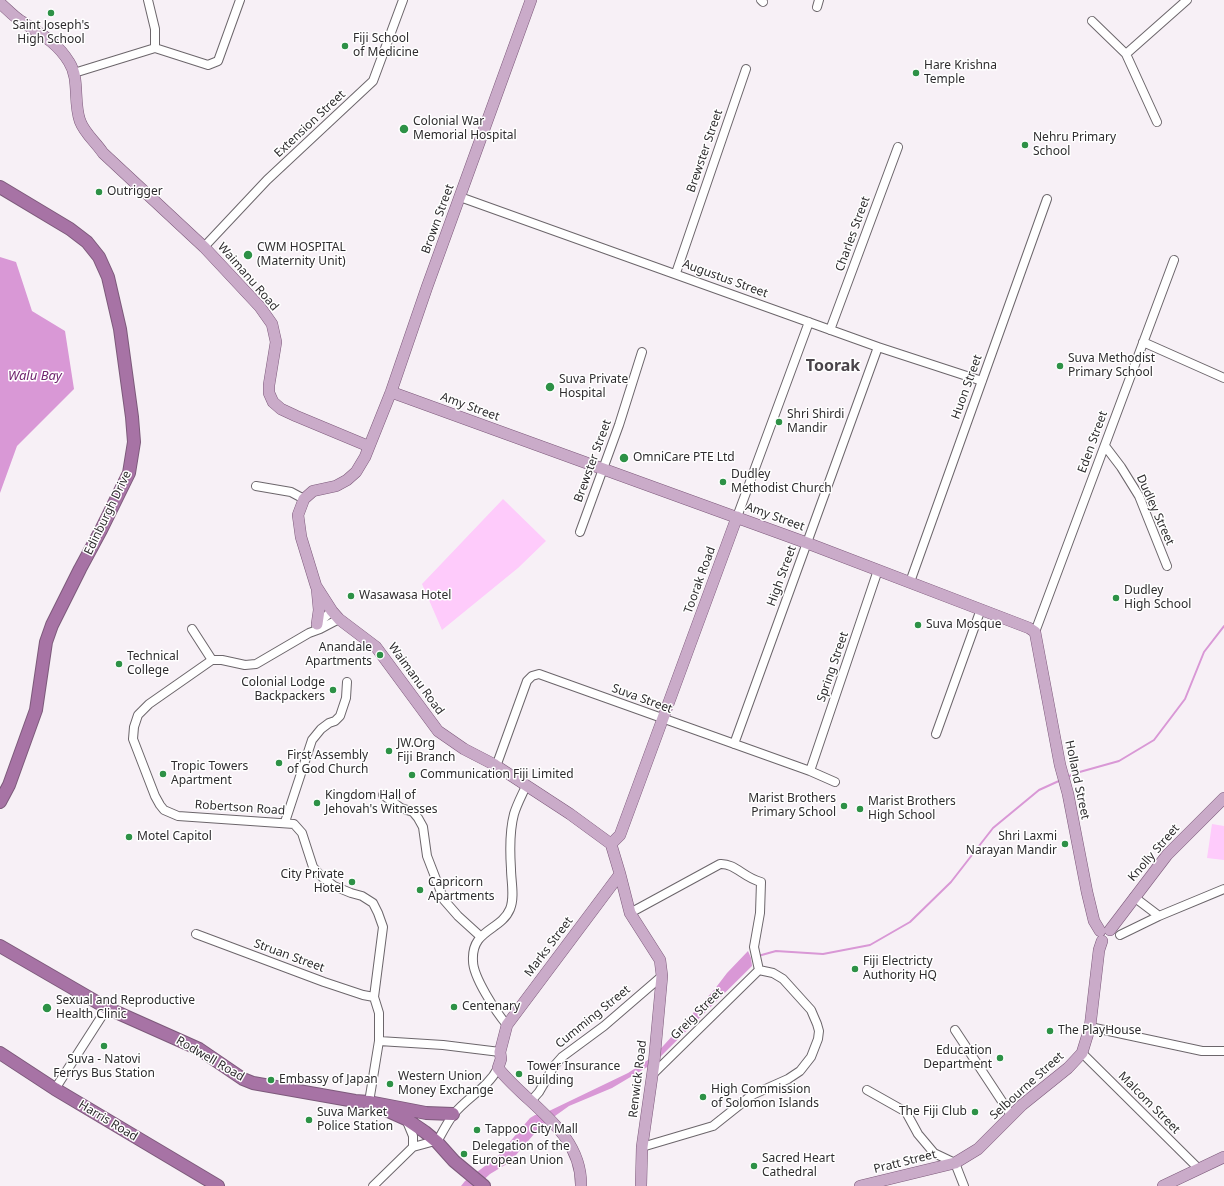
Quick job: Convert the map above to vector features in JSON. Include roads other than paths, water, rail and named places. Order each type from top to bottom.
[{"type":"highway","name":"Edinburgh Drive","points":[[0,187],[70,229],[87,242],[99,257],[108,277],[120,329],[134,442],[129,473],[52,625],[46,642],[36,710],[23,750],[9,785],[0,802]]},
{"type":"highway","name":"Edinburgh Drive","points":[[0,795],[9,785]]},
{"type":"highway","points":[[0,813],[9,785]]},
{"type":"highway","name":"Rodwell Road","points":[[0,946],[107,1008],[180,1040],[199,1050],[243,1079],[253,1083],[426,1113],[453,1114]]},
{"type":"highway","name":"Harris Road","points":[[0,1053],[55,1089],[218,1186]]},
{"type":"highway","points":[[369,1102],[378,1108],[406,1119],[436,1141],[454,1161],[484,1186]]},
{"type":"main road","name":"Brown Street","points":[[368,446],[391,392],[424,294],[531,0]]},
{"type":"main road","name":"Waimanu Road","points":[[0,2],[19,20],[57,45],[69,62],[74,73],[76,102],[80,120],[87,135],[99,147],[102,153],[204,247],[260,307],[272,324],[276,342],[269,393],[273,402],[281,409],[296,416],[368,446]]},
{"type":"main road","name":"Amy Street","points":[[391,392],[807,543],[1022,624],[1035,632]]},
{"type":"main road","points":[[304,499],[313,491],[336,486],[347,480],[356,472],[365,457],[368,446]]},
{"type":"main road","name":"Waimanu Road","points":[[304,499],[298,515],[302,537],[316,586],[335,615],[376,647],[438,731],[464,749],[495,765],[570,814],[611,844]]},
{"type":"main road","name":"Toorak Road","points":[[611,844],[620,835],[736,517]]},
{"type":"main road","points":[[316,586],[318,610],[317,624]]},
{"type":"main road","name":"Holland Street","points":[[1035,632],[1060,765],[1068,794],[1093,916],[1096,925],[1108,934]]},
{"type":"main road","name":"Knolly Street","points":[[1108,934],[1134,897],[1170,852],[1224,798]]},
{"type":"main road","points":[[611,844],[630,913],[660,960],[662,976]]},
{"type":"main road","name":"Marks Street","points":[[498,1068],[501,1059],[500,1052],[507,1025],[620,874]]},
{"type":"main road","name":"Selbourne Street","points":[[956,1163],[978,1149],[1011,1115],[1068,1068],[1082,1052],[1090,1027],[1099,950],[1108,934]]},
{"type":"main road","name":"Renwick Road","points":[[641,1186],[642,1147],[654,1063],[662,976]]},
{"type":"main road","points":[[498,1068],[506,1078],[553,1121],[567,1141],[575,1156],[580,1173],[581,1186]]},
{"type":"main road","points":[[1163,1186],[1224,1157]]},
{"type":"main road","name":"Pratt Street","points":[[860,1186],[956,1163]]},
{"type":"street","points":[[148,0],[155,29],[155,48]]},
{"type":"street","points":[[74,73],[155,48],[208,65],[213,64],[218,61],[240,0]]},
{"type":"street","name":"Extension Street","points":[[204,247],[267,180],[373,81],[403,0]]},
{"type":"street","points":[[1126,54],[1187,0]]},
{"type":"street","points":[[1092,21],[1126,54],[1157,122]]},
{"type":"street","name":"Brewster Street","points":[[676,273],[746,69]]},
{"type":"street","name":"Charles Street","points":[[830,330],[898,147]]},
{"type":"street","name":"Augustus Street","points":[[460,197],[676,273],[878,347],[982,381]]},
{"type":"street","name":"Huon Street","points":[[910,582],[1047,199]]},
{"type":"street","name":"Eden Street","points":[[1035,632],[1174,260]]},
{"type":"street","name":"Toorak Road","points":[[736,517],[809,322]]},
{"type":"street","points":[[1143,342],[1224,378]]},
{"type":"street","name":"High Street","points":[[734,744],[878,347]]},
{"type":"street","name":"Brewster Street","points":[[580,532],[619,425],[642,352]]},
{"type":"street","name":"Dudley Street","points":[[1105,446],[1122,467],[1138,496],[1166,566]]},
{"type":"street","points":[[256,486],[291,492],[304,499]]},
{"type":"street","name":"Spring Street","points":[[810,771],[878,570]]},
{"type":"street","points":[[936,734],[981,609]]},
{"type":"street","points":[[309,633],[317,624],[335,615]]},
{"type":"street","points":[[192,629],[212,660],[222,660],[245,665],[256,664],[309,633],[320,629],[335,615]]},
{"type":"street","name":"Robertson Road","points":[[212,660],[149,704],[138,715],[134,727],[133,739],[155,796],[164,810],[178,816],[285,822],[294,824],[302,833],[313,866],[322,877],[334,886],[351,894],[362,896],[372,903],[378,913],[383,927],[374,997],[379,1013],[379,1041],[369,1102]]},
{"type":"street","name":"Suva Street","points":[[495,765],[498,761],[527,681],[532,676],[539,674],[663,720],[810,771],[835,782]]},
{"type":"street","points":[[285,822],[312,740],[321,729],[329,723],[335,721],[340,716],[346,698],[347,682]]},
{"type":"street","points":[[507,1025],[499,1016],[476,975],[472,960],[474,948],[480,936],[506,916],[511,908],[510,852],[512,825],[514,814],[526,786]]},
{"type":"street","points":[[383,795],[402,808],[413,812],[418,818],[423,828],[427,856],[444,900],[458,916],[480,936]]},
{"type":"street","points":[[630,913],[720,864],[726,864],[752,880],[760,882],[760,913],[754,947],[759,970],[773,973],[782,979],[811,1010],[818,1024],[819,1031],[811,1057],[800,1071],[788,1079],[752,1095],[713,1126],[642,1147]]},
{"type":"street","points":[[1108,934],[1159,916],[1224,889]]},
{"type":"street","points":[[1134,897],[1159,916]]},
{"type":"street","name":"Struan Street","points":[[196,934],[324,982],[363,995],[374,997]]},
{"type":"street","name":"Greig Street","points":[[652,1075],[759,970]]},
{"type":"street","name":"Cumming Street","points":[[534,1104],[554,1066],[562,1057],[604,1026],[662,976]]},
{"type":"street","points":[[55,1089],[107,1008]]},
{"type":"street","points":[[1090,1027],[1202,1051],[1224,1051]]},
{"type":"street","points":[[954,1030],[1011,1115]]},
{"type":"street","points":[[379,1041],[444,1045],[500,1052]]},
{"type":"street","name":"Malcom Street","points":[[1082,1052],[1199,1169]]},
{"type":"street","points":[[374,1186],[413,1147],[436,1141],[453,1114],[488,1083],[498,1068]]},
{"type":"street","points":[[867,1090],[906,1112],[918,1134],[934,1153],[956,1163],[964,1186]]},
{"type":"street","points":[[406,1119],[413,1136],[413,1147]]},
{"type":"street","points":[[644,1134],[662,1141]]},
{"type":"water","name":"Walu Bay","points":[[0,257],[16,262],[32,311],[65,331],[74,389],[17,446],[0,493]]},
{"type":"water","points":[[748,951],[752,966],[654,1063],[612,1088],[569,1106],[541,1126],[510,1162],[490,1174],[477,1186],[461,1186],[465,1181],[497,1157],[530,1118],[547,1112],[628,1073],[654,1056]]},
{"type":"waterway","points":[[1067,777],[1119,761],[1154,740],[1185,699],[1204,652],[1224,626]]},
{"type":"waterway","points":[[758,956],[776,951],[823,954],[870,945],[910,922],[951,882],[993,828],[1039,790],[1061,780]]},
{"type":"place","name":"Saint Joseph's High School","points":[[51,13]]},
{"type":"place","name":"Fiji School of Medicine","points":[[345,46]]},
{"type":"place","name":"Hare Krishna Temple","points":[[916,73]]},
{"type":"place","name":"Colonial War Memorial Hospital","points":[[404,129]]},
{"type":"place","name":"Nehru Primary School","points":[[1025,145]]},
{"type":"place","name":"Outrigger","points":[[99,192]]},
{"type":"place","name":"CWM HOSPITAL (Maternity Unit)","points":[[248,255]]},
{"type":"place","name":"Suva Methodist Primary School","points":[[1060,366]]},
{"type":"place","name":"Suva Private Hospital","points":[[550,387]]},
{"type":"place","name":"Shri Shirdi Mandir","points":[[779,422]]},
{"type":"place","name":"OmniCare PTE Ltd","points":[[624,458]]},
{"type":"place","name":"Dudley Methodist Church","points":[[723,482]]},
{"type":"place","name":"Wasawasa Hotel","points":[[351,596]]},
{"type":"place","name":"Dudley High School","points":[[1116,598]]},
{"type":"place","name":"Suva Mosque","points":[[918,625]]},
{"type":"place","name":"Anandale Apartments","points":[[380,655]]},
{"type":"place","name":"Technical College","points":[[119,664]]},
{"type":"place","name":"Colonial Lodge Backpackers","points":[[333,690]]},
{"type":"place","name":"JW.Org Fiji Branch","points":[[389,751]]},
{"type":"place","name":"First Assembly of God Church","points":[[279,763]]},
{"type":"place","name":"Tropic Towers Apartment","points":[[163,774]]},
{"type":"place","name":"Communication Fiji Limited","points":[[412,775]]},
{"type":"place","name":"Kingdom Hall of Jehovah's Witnesses","points":[[317,803]]},
{"type":"place","name":"Marist Brothers Primary School","points":[[844,806]]},
{"type":"place","name":"Marist Brothers High School","points":[[860,809]]},
{"type":"place","name":"Motel Capitol","points":[[129,837]]},
{"type":"place","name":"Shri Laxmi Narayan Mandir","points":[[1065,844]]},
{"type":"place","name":"City Private Hotel","points":[[352,882]]},
{"type":"place","name":"Capricorn Apartments","points":[[420,890]]},
{"type":"place","name":"Fiji Electricty Authority HQ","points":[[855,969]]},
{"type":"place","name":"Centenary","points":[[454,1007]]},
{"type":"place","name":"Sexual and Reproductive Health Clinic","points":[[47,1008]]},
{"type":"place","name":"The PlayHouse","points":[[1050,1031]]},
{"type":"place","name":"Suva - Natovi Ferrys Bus Station","points":[[104,1046]]},
{"type":"place","name":"Education Department","points":[[1000,1058]]},
{"type":"place","name":"Tower Insurance Building","points":[[519,1074]]},
{"type":"place","name":"Embassy of Japan","points":[[271,1080]]},
{"type":"place","name":"Western Union Money Exchange","points":[[390,1084]]},
{"type":"place","name":"High Commission of Solomon Islands","points":[[703,1097]]},
{"type":"place","name":"The Fiji Club","points":[[975,1112]]},
{"type":"place","name":"Suva Market Police Station","points":[[309,1120]]},
{"type":"place","name":"Tappoo City Mall","points":[[477,1130]]},
{"type":"place","name":"Delegation of the European Union","points":[[464,1154]]},
{"type":"place","name":"Sacred Heart Cathedral","points":[[754,1166]]},
{"type":"district","name":"Toorak","points":[[833,366]]}]
